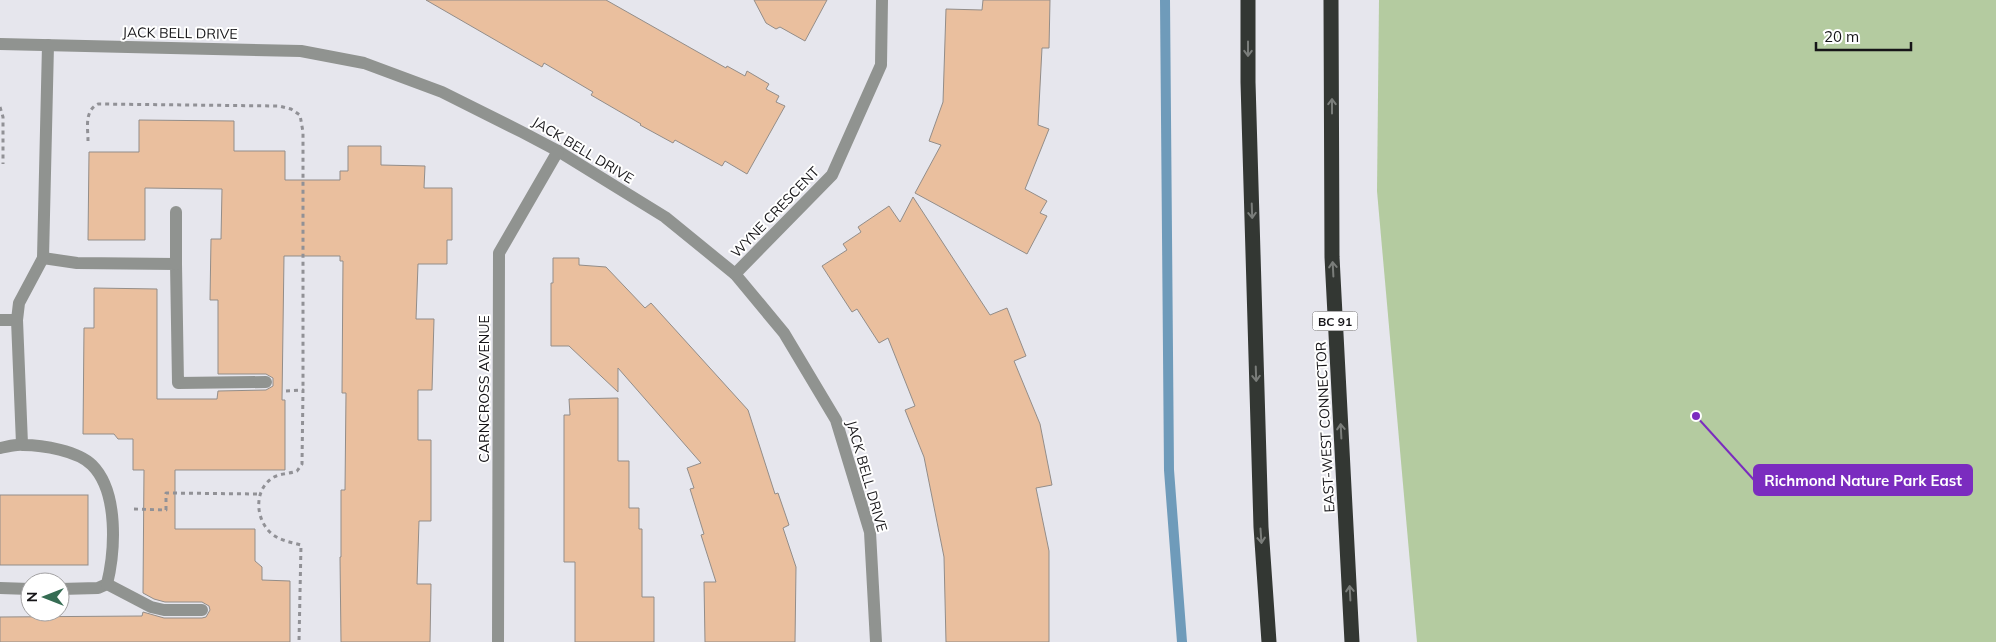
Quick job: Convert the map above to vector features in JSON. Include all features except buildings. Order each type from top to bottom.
[{"type":"highway","points":[[1248,0],[1248,82],[1261,527],[1270,642]]},
{"type":"highway","name":"EAST-WEST CONNECTOR","points":[[1331,0],[1332,257],[1352,642]]},
{"type":"street","name":"WYNE CRESCENT","points":[[735,274],[832,175],[881,65],[882,0]]},
{"type":"street","name":"JACK BELL DRIVE","points":[[0,44],[301,51],[364,63],[442,92],[558,151],[665,217],[735,274],[784,333],[836,420],[870,532],[876,642]]},
{"type":"street","points":[[22,444],[17,320],[19,303],[44,258],[48,45]]},
{"type":"street","name":"CARNCROSS AVENUE","points":[[498,642],[499,252],[558,151]]},
{"type":"street","points":[[176,212],[178,383],[266,382]]},
{"type":"street","points":[[44,258],[77,263],[176,264]]},
{"type":"street","points":[[0,320],[17,320]]},
{"type":"street","points":[[0,448],[22,444],[60,450],[77,455],[93,466],[105,485],[111,508],[113,547],[112,566],[107,584]]},
{"type":"street","points":[[70,589],[98,588],[107,584]]},
{"type":"street","points":[[107,584],[151,607],[164,610],[202,610]]},
{"type":"street","points":[[0,588],[20,589]]},
{"type":"path","points":[[88,141],[89,114],[94,106],[98,104],[279,106],[291,109],[300,115],[303,132],[302,464],[297,471],[280,474],[271,479],[260,494],[258,508],[264,525],[278,538],[301,545],[300,642]]},
{"type":"path","points":[[0,107],[3,118],[3,164]]},
{"type":"path","points":[[266,382],[278,382],[278,391],[303,390]]},
{"type":"path","points":[[111,508],[166,510],[166,493],[260,494]]},
{"type":"green space","points":[[1379,0],[1996,0],[1996,642],[1417,642],[1377,191]]},
{"type":"waterway","points":[[1165,0],[1169,470],[1182,642]]},
{"type":"place","name":"Richmond Nature Park East","points":[[1696,416]]}]
